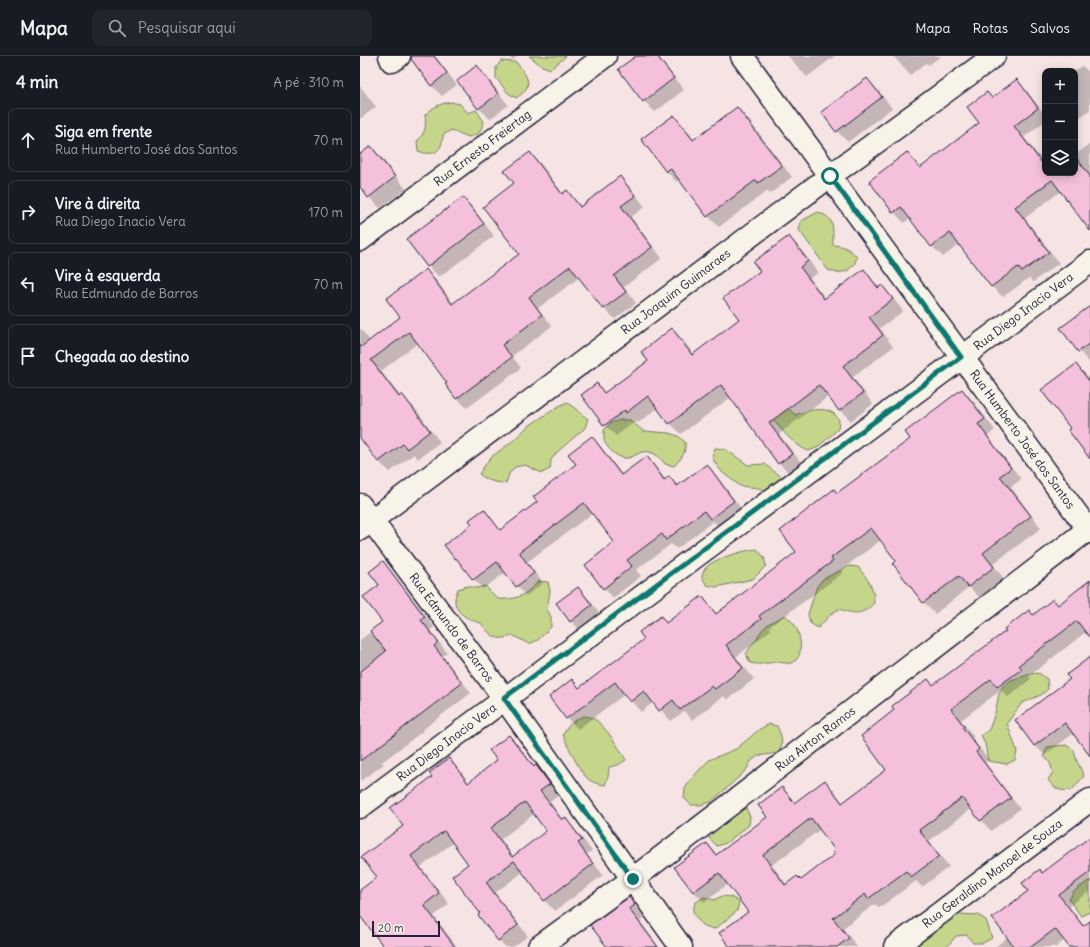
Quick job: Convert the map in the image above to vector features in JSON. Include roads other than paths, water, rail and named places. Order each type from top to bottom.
[{"type":"street","name":"Rua Ernesto Freiertag","points":[[360,240],[605,56]]},
{"type":"street","name":"Rua Humberto José dos Santos","points":[[742,56],[961,357],[1089,529]]},
{"type":"street","name":"Rua Joaquim Guimaraes","points":[[364,518],[994,56]]},
{"type":"street","name":"Rua Diego Inacio Vera","points":[[360,807],[1090,262]]},
{"type":"street","name":"Rua Edmundo de Barros","points":[[364,518],[504,698],[681,947]]},
{"type":"street","name":"Rua Airton Ramos","points":[[539,947],[633,879],[1089,529]]},
{"type":"street","name":"Rua Geraldino Manoel de Souza","points":[[896,947],[1090,800]]}]
